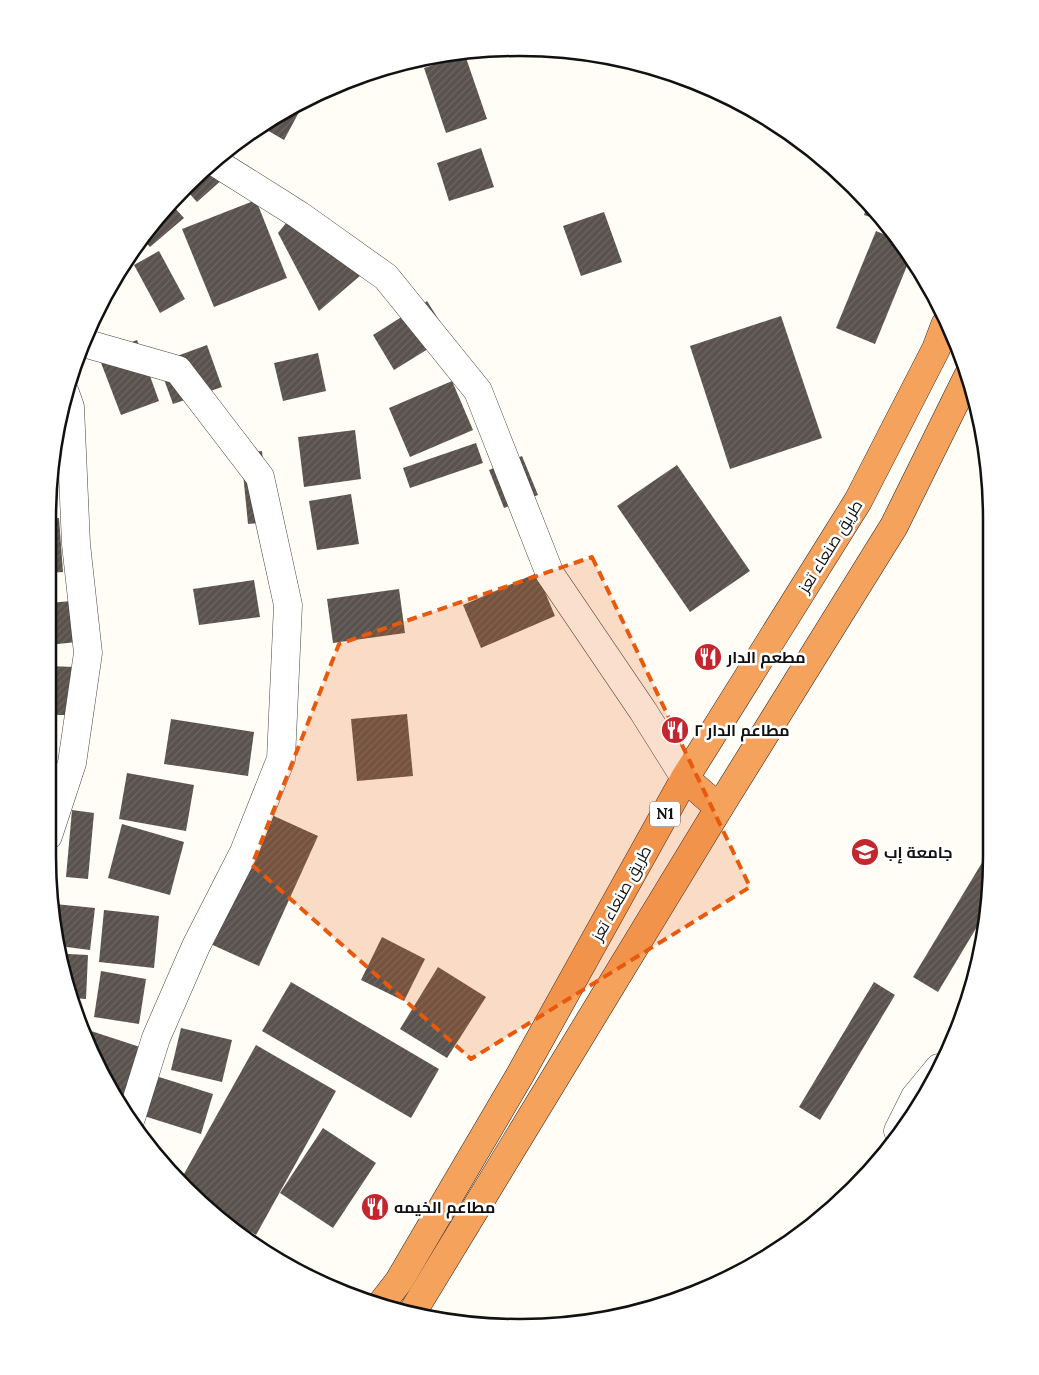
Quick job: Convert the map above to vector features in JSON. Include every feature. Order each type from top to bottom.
[{"type":"highway","name":"طريق صنعاء تعز","points":[[385,1298],[399,1281],[520,1075],[685,778],[858,501],[936,349],[942,332]]},
{"type":"highway","name":"N1","points":[[416,1307],[719,808],[894,526],[963,387]]},
{"type":"highway","points":[[685,778],[719,808]]},
{"type":"street","points":[[221,166],[299,215],[386,277],[478,391],[550,574],[643,711],[685,778]]},
{"type":"street","points":[[91,345],[178,370],[260,477],[288,605],[281,759],[244,852],[196,946],[156,1038],[133,1111]]},
{"type":"street","points":[[56,812],[72,763],[88,653],[76,544],[70,408]]},
{"type":"highlighted area","points":[[592,557],[750,887],[471,1059],[252,865],[339,644]]},
{"type":"building","points":[[466,59],[487,119],[446,133],[424,68],[438,63]]},
{"type":"building","points":[[299,112],[284,140],[268,130]]},
{"type":"building","points":[[481,148],[494,187],[449,201],[437,163]]},
{"type":"building","points":[[217,169],[224,178],[197,202],[190,194]]},
{"type":"building","points":[[256,200],[287,278],[214,307],[182,229]]},
{"type":"building","points":[[176,209],[184,218],[150,247],[147,244]]},
{"type":"building","points":[[604,212],[622,262],[581,276],[563,226]]},
{"type":"building","points":[[290,218],[361,275],[319,311],[278,233]]},
{"type":"building","points":[[876,231],[885,235],[907,265],[875,344],[836,328]]},
{"type":"building","points":[[159,251],[185,299],[160,313],[134,265]]},
{"type":"building","points":[[427,301],[449,336],[394,370],[373,335]]},
{"type":"building","points":[[781,316],[822,438],[730,469],[690,346]]},
{"type":"building","points":[[137,340],[159,401],[121,415],[98,355]]},
{"type":"building","points":[[207,345],[222,387],[173,404],[158,363]]},
{"type":"building","points":[[318,353],[326,391],[283,401],[274,363]]},
{"type":"building","points":[[452,381],[473,430],[410,457],[389,408]]},
{"type":"building","points":[[355,430],[361,479],[304,487],[298,437]]},
{"type":"building","points":[[476,443],[483,463],[410,488],[403,468]]},
{"type":"building","points":[[262,451],[269,522],[248,524],[241,453]]},
{"type":"building","points":[[522,456],[538,495],[504,508],[489,470]]},
{"type":"building","points":[[677,465],[750,571],[690,612],[617,506]]},
{"type":"building","points":[[351,494],[359,544],[317,550],[309,501]]},
{"type":"building","points":[[59,518],[63,572],[56,572],[56,520]]},
{"type":"building","points":[[537,573],[555,616],[481,648],[463,605]]},
{"type":"building","points":[[254,580],[260,617],[199,625],[193,589]]},
{"type":"building","points":[[399,589],[405,633],[333,643],[327,599]]},
{"type":"building","points":[[72,601],[77,642],[56,644],[56,602]]},
{"type":"building","points":[[56,666],[75,667],[74,715],[56,715]]},
{"type":"building","points":[[407,714],[413,776],[357,781],[351,719]]},
{"type":"building","points":[[171,719],[254,732],[248,776],[164,764]]},
{"type":"building","points":[[127,773],[194,785],[186,831],[119,819]]},
{"type":"building","points":[[72,810],[94,813],[88,879],[66,877]]},
{"type":"building","points":[[263,811],[318,836],[259,966],[204,941]]},
{"type":"building","points":[[122,824],[184,842],[170,895],[108,878]]},
{"type":"building","points":[[983,861],[977,926],[938,992],[913,977]]},
{"type":"building","points":[[59,904],[95,908],[90,950],[65,947]]},
{"type":"building","points":[[104,910],[159,916],[154,968],[99,962]]},
{"type":"building","points":[[382,937],[425,959],[404,1001],[361,980]]},
{"type":"building","points":[[68,954],[88,955],[86,999],[79,999]]},
{"type":"building","points":[[438,967],[486,997],[447,1058],[400,1029]]},
{"type":"building","points":[[101,971],[146,979],[139,1024],[94,1017]]},
{"type":"building","points":[[291,982],[439,1069],[411,1118],[262,1031]]},
{"type":"building","points":[[874,982],[895,995],[820,1120],[799,1107]]},
{"type":"building","points":[[181,1028],[232,1040],[222,1082],[171,1070]]},
{"type":"building","points":[[91,1031],[140,1047],[124,1096]]},
{"type":"building","points":[[256,1045],[336,1091],[256,1235],[237,1223],[214,1204],[184,1174]]},
{"type":"building","points":[[156,1076],[213,1094],[201,1134],[144,1116]]},
{"type":"building","points":[[323,1128],[376,1163],[333,1228],[280,1193]]},
{"type":"place","name":"مطعم الدار","points":[[708,657]]},
{"type":"place","name":"مطاعم الدار ٢","points":[[675,730]]},
{"type":"place","name":"جامعة إب","points":[[865,852]]},
{"type":"place","name":"مطاعم الخيمه","points":[[375,1207]]}]
